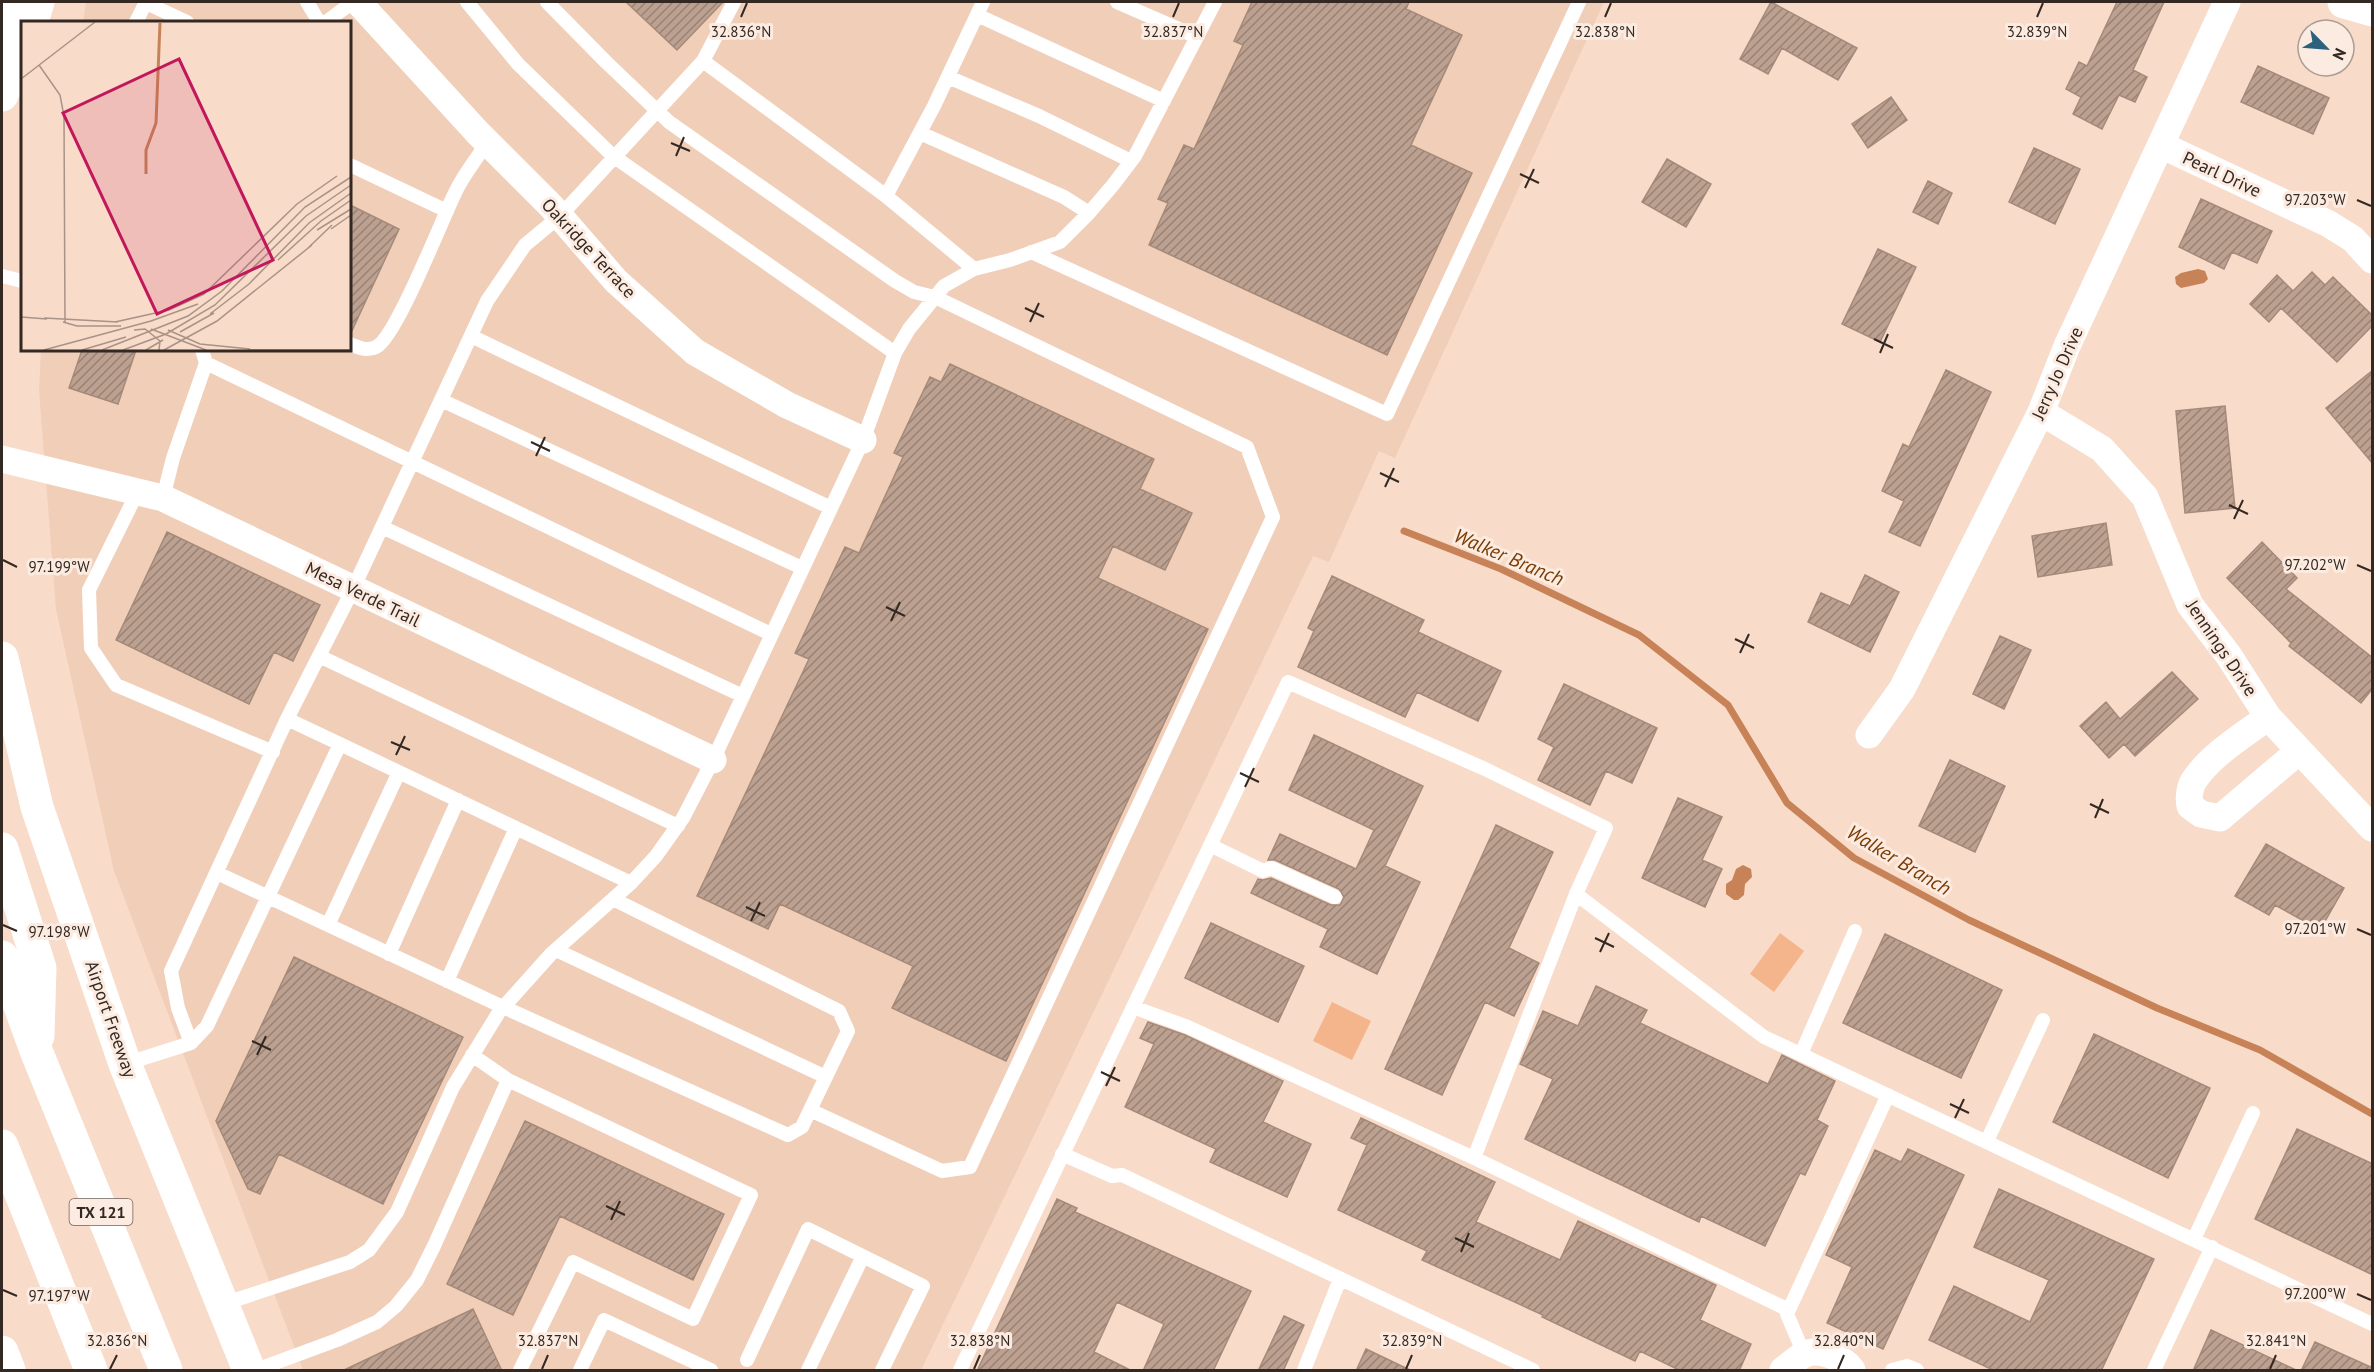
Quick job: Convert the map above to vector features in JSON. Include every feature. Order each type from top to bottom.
[{"type":"main road","points":[[2,40],[7,2]]},
{"type":"main road","points":[[32,21],[38,2]]},
{"type":"main road","points":[[2344,2],[2373,10]]},
{"type":"main road","points":[[2,95],[21,48]]},
{"type":"main road","name":"Airport Freeway","points":[[2,658],[37,807],[125,1064],[249,1371]]},
{"type":"main road","points":[[2,849],[40,968],[37,1053]]},
{"type":"main road","name":"TX 121","points":[[2,957],[37,1053],[166,1371]]},
{"type":"main road","points":[[2,1146],[92,1371]]},
{"type":"main road","points":[[2,1353],[9,1371]]},
{"type":"street","name":"Oakridge Terrace","points":[[357,2],[487,142],[560,216],[616,281],[695,352],[787,405],[863,440]]},
{"type":"street","name":"Jerry Jo Drive","points":[[1869,735],[1902,689],[2041,412],[2067,346],[2227,2]]},
{"type":"street","name":"Pearl Drive","points":[[2161,146],[2329,224],[2353,239],[2373,260]]},
{"type":"street","name":"Jennings Drive","points":[[2041,412],[2102,449],[2145,497],[2190,605],[2229,656],[2268,717],[2373,828]]},
{"type":"street","name":"Mesa Verde Trail","points":[[2,459],[150,495],[713,760]]},
{"type":"street","points":[[2268,717],[2217,756],[2193,780],[2188,799],[2190,806],[2201,814],[2220,818],[2299,751]]},
{"type":"street","points":[[1783,1371],[1804,1354],[1823,1353],[1847,1364],[1852,1371]]},
{"type":"lane","points":[[136,21],[146,2],[185,21]]},
{"type":"lane","points":[[307,2],[319,21]]},
{"type":"lane","points":[[327,21],[353,2]]},
{"type":"lane","points":[[467,2],[518,64],[613,156],[895,353]]},
{"type":"lane","points":[[547,2],[656,110],[895,282],[914,292],[935,297],[1247,447],[1273,517],[970,1167],[942,1171],[810,1110]]},
{"type":"lane","points":[[191,1043],[178,1008],[171,971],[287,719],[353,589],[487,301],[525,245],[560,216],[702,61],[734,2]]},
{"type":"lane","points":[[886,196],[920,133],[983,2]]},
{"type":"lane","points":[[1117,2],[1197,37]]},
{"type":"lane","points":[[222,1304],[350,1262],[369,1251],[397,1212],[453,1087],[503,1007],[556,950],[631,883],[656,856],[678,826],[713,760],[863,440],[895,353],[909,329],[945,286],[974,269],[1060,242],[1089,213],[1131,161],[1215,2]]},
{"type":"lane","points":[[1031,252],[1387,414],[1579,2]]},
{"type":"lane","points":[[977,15],[1164,101]]},
{"type":"lane","points":[[702,61],[886,196],[974,269]]},
{"type":"lane","points":[[948,77],[1039,116],[1131,161]]},
{"type":"lane","points":[[920,133],[1064,197],[1089,213]]},
{"type":"lane","points":[[351,344],[363,350],[376,347],[385,339],[412,291],[456,190],[487,142]]},
{"type":"lane","points":[[351,165],[447,211]]},
{"type":"lane","points":[[2,276],[21,281]]},
{"type":"lane","points":[[471,336],[831,508]]},
{"type":"lane","points":[[273,752],[116,685],[91,648],[88,590],[173,458],[204,356],[412,462],[771,634]]},
{"type":"lane","points":[[441,400],[802,568]]},
{"type":"lane","points":[[382,527],[743,696]]},
{"type":"lane","points":[[319,656],[678,826]]},
{"type":"lane","points":[[960,1371],[1288,682],[1485,769],[1606,828],[1576,894],[1474,1158]]},
{"type":"lane","points":[[287,719],[631,883]]},
{"type":"lane","points":[[125,1064],[191,1043],[207,1026],[340,744]]},
{"type":"lane","points":[[328,925],[399,772]]},
{"type":"lane","points":[[388,954],[458,800]]},
{"type":"lane","points":[[447,981],[516,828]]},
{"type":"lane","points":[[1210,845],[1263,871],[1271,868],[1335,897]]},
{"type":"lane","points":[[216,873],[503,1007],[788,1135],[802,1127],[848,1031],[839,1011],[613,899]]},
{"type":"lane","points":[[1576,894],[1764,1036],[2373,1324]]},
{"type":"lane","points":[[1801,1054],[1855,930]]},
{"type":"lane","points":[[556,950],[826,1077]]},
{"type":"lane","points":[[1133,1007],[1188,1027],[1474,1158],[1789,1310]]},
{"type":"lane","points":[[1987,1141],[2043,1020]]},
{"type":"lane","points":[[472,1055],[508,1080],[751,1195],[693,1319],[573,1262],[520,1371]]},
{"type":"lane","points":[[256,1371],[377,1322],[396,1306],[417,1280],[434,1246],[508,1080]]},
{"type":"lane","points":[[1804,1354],[1787,1314],[1888,1095]]},
{"type":"lane","points":[[2194,1239],[2253,1113]]},
{"type":"lane","points":[[1062,1154],[1112,1176],[1122,1175],[1533,1371]]},
{"type":"lane","points":[[747,1360],[808,1229],[923,1286],[882,1371]]},
{"type":"lane","points":[[2154,1371],[2212,1247]]},
{"type":"lane","points":[[808,1371],[863,1256]]},
{"type":"lane","points":[[1304,1371],[1340,1280]]},
{"type":"lane","points":[[580,1371],[604,1320],[711,1371]]},
{"type":"lane","points":[[1892,1371],[1907,1366],[1917,1371]]},
{"type":"shaded area","points":[[86,2],[1604,2],[1395,458],[1379,451],[1329,562],[1313,556],[921,1370],[303,1370],[114,871],[56,609],[39,390],[41,351],[351,351],[351,21],[83,21]]},
{"type":"shaded area","points":[[2198,269],[2205,271],[2208,279],[2204,283],[2181,288],[2176,284],[2175,277],[2181,273]]},
{"type":"shaded area","points":[[1743,865],[1751,869],[1752,877],[1745,884],[1744,895],[1734,900],[1726,894],[1726,884],[1732,880],[1736,869]]},
{"type":"shaded area","points":[[1780,933],[1804,951],[1774,992],[1750,974]]},
{"type":"shaded area","points":[[1332,1002],[1371,1021],[1352,1060],[1313,1041]]},
{"type":"building","points":[[626,2],[723,2],[677,50]]},
{"type":"building","points":[[1252,2],[1409,2],[1406,9],[1462,35],[1411,145],[1472,173],[1387,355],[1149,245],[1168,203],[1158,199],[1184,145],[1194,149],[1243,45],[1234,41]]},
{"type":"building","points":[[1771,2],[1857,48],[1838,80],[1782,48],[1768,74],[1740,59]]},
{"type":"building","points":[[2117,2],[2164,2],[2133,70],[2147,77],[2135,102],[2119,95],[2102,129],[2073,114],[2081,97],[2066,89],[2079,62],[2087,66]]},
{"type":"building","points":[[2258,66],[2329,98],[2313,134],[2241,102]]},
{"type":"building","points":[[1891,97],[1907,120],[1868,148],[1852,124]]},
{"type":"building","points":[[2034,148],[2080,169],[2055,224],[2009,202]]},
{"type":"building","points":[[1667,159],[1711,184],[1686,227],[1642,202]]},
{"type":"building","points":[[1928,181],[1952,193],[1938,224],[1913,212]]},
{"type":"building","points":[[2201,199],[2272,231],[2257,263],[2232,252],[2224,269],[2179,247]]},
{"type":"building","points":[[351,205],[399,229],[351,333]]},
{"type":"building","points":[[1878,249],[1916,267],[1880,342],[1842,324]]},
{"type":"building","points":[[2312,272],[2325,285],[2333,277],[2373,316],[2373,325],[2337,362],[2281,308],[2269,322],[2250,304],[2277,275],[2293,291]]},
{"type":"building","points":[[82,351],[136,351],[118,404],[69,388]]},
{"type":"building","points":[[950,364],[1154,459],[1140,489],[1192,513],[1165,570],[1113,546],[1098,578],[1208,629],[1006,1061],[892,1008],[913,966],[780,904],[768,929],[697,896],[809,659],[795,653],[845,547],[859,553],[903,457],[894,453],[930,377],[941,382]]},
{"type":"building","points":[[1946,370],[1991,392],[1920,546],[1889,532],[1904,501],[1882,491],[1903,444],[1909,447]]},
{"type":"building","points":[[2373,370],[2373,464],[2326,408]]},
{"type":"building","points":[[2225,406],[2235,508],[2185,513],[2176,411]]},
{"type":"building","points":[[2106,523],[2112,565],[2038,577],[2032,536]]},
{"type":"building","points":[[167,532],[320,605],[293,661],[274,652],[249,704],[116,640]]},
{"type":"building","points":[[2262,542],[2297,578],[2286,589],[2373,658],[2373,688],[2361,703],[2289,646],[2291,643],[2227,578]]},
{"type":"building","points":[[1865,575],[1899,592],[1870,652],[1808,622],[1821,593],[1850,606]]},
{"type":"building","points":[[1332,576],[1424,620],[1418,632],[1501,671],[1478,721],[1417,692],[1405,717],[1298,667],[1314,631],[1308,628]]},
{"type":"building","points":[[2000,636],[2031,650],[2004,709],[1973,694]]},
{"type":"building","points":[[2172,672],[2198,699],[2135,756],[2124,744],[2109,758],[2080,726],[2106,702],[2120,719]]},
{"type":"building","points":[[1564,684],[1657,728],[1632,783],[1606,771],[1590,805],[1538,780],[1554,747],[1538,739]]},
{"type":"building","points":[[1314,735],[1423,786],[1385,866],[1420,882],[1377,974],[1320,947],[1328,929],[1251,893],[1258,879],[1271,878],[1331,905],[1340,905],[1344,897],[1339,889],[1275,860],[1268,860],[1280,834],[1356,869],[1374,830],[1289,790]]},
{"type":"building","points":[[1950,760],[2005,786],[1975,852],[1919,826]]},
{"type":"building","points":[[1678,798],[1722,817],[1702,860],[1722,869],[1705,907],[1642,878]]},
{"type":"building","points":[[1496,825],[1553,852],[1509,948],[1539,963],[1514,1016],[1485,1002],[1442,1095],[1385,1069]]},
{"type":"building","points":[[2266,844],[2344,888],[2320,930],[2275,905],[2269,915],[2235,896]]},
{"type":"building","points":[[1211,923],[1304,966],[1278,1022],[1185,978]]},
{"type":"building","points":[[1885,934],[2002,990],[1961,1078],[1843,1023]]},
{"type":"building","points":[[294,957],[463,1037],[383,1204],[279,1154],[260,1194],[248,1189],[216,1121]]},
{"type":"building","points":[[1596,986],[1647,1010],[1640,1023],[1768,1084],[1782,1055],[1835,1081],[1817,1120],[1828,1126],[1805,1175],[1800,1173],[1765,1246],[1701,1216],[1699,1222],[1525,1139],[1553,1079],[1520,1064],[1543,1011],[1578,1026]]},
{"type":"building","points":[[1148,1022],[1185,1035],[1283,1081],[1263,1122],[1311,1144],[1287,1197],[1210,1162],[1216,1149],[1125,1107],[1154,1044],[1140,1038]]},
{"type":"building","points":[[2094,1034],[2210,1088],[2168,1178],[2053,1122]]},
{"type":"building","points":[[1361,1118],[1495,1182],[1476,1222],[1560,1260],[1578,1221],[1716,1285],[1700,1320],[1751,1344],[1739,1371],[1681,1371],[1640,1351],[1635,1361],[1542,1317],[1543,1315],[1422,1260],[1427,1251],[1338,1210],[1367,1145],[1351,1138]]},
{"type":"building","points":[[525,1121],[724,1214],[693,1280],[560,1216],[513,1315],[447,1284]]},
{"type":"building","points":[[2297,1129],[2373,1164],[2373,1275],[2255,1219]]},
{"type":"building","points":[[1908,1149],[1964,1175],[1883,1349],[1827,1323],[1852,1267],[1826,1255],[1875,1150],[1901,1162]]},
{"type":"building","points":[[1999,1189],[2154,1259],[2101,1371],[1995,1371],[1929,1340],[1954,1286],[2030,1322],[2049,1280],[1974,1247]]},
{"type":"building","points":[[1057,1199],[1077,1208],[1075,1212],[1251,1291],[1213,1371],[1143,1371],[1164,1324],[1117,1302],[1094,1352],[1132,1371],[977,1371]]},
{"type":"building","points":[[473,1309],[502,1371],[342,1371]]},
{"type":"building","points":[[1284,1316],[1304,1325],[1283,1371],[1258,1371]]},
{"type":"building","points":[[2211,1330],[2298,1371],[2193,1371]]},
{"type":"building","points":[[2315,1342],[2373,1368],[2373,1371],[2301,1371]]},
{"type":"building","points":[[1366,1349],[1412,1371],[1356,1371]]},
{"type":"waterway","name":"Walker Branch","points":[[1404,531],[1501,569],[1639,635],[1728,705],[1787,803],[1854,858],[1969,920],[2157,1008],[2260,1050],[2372,1114]]}]
